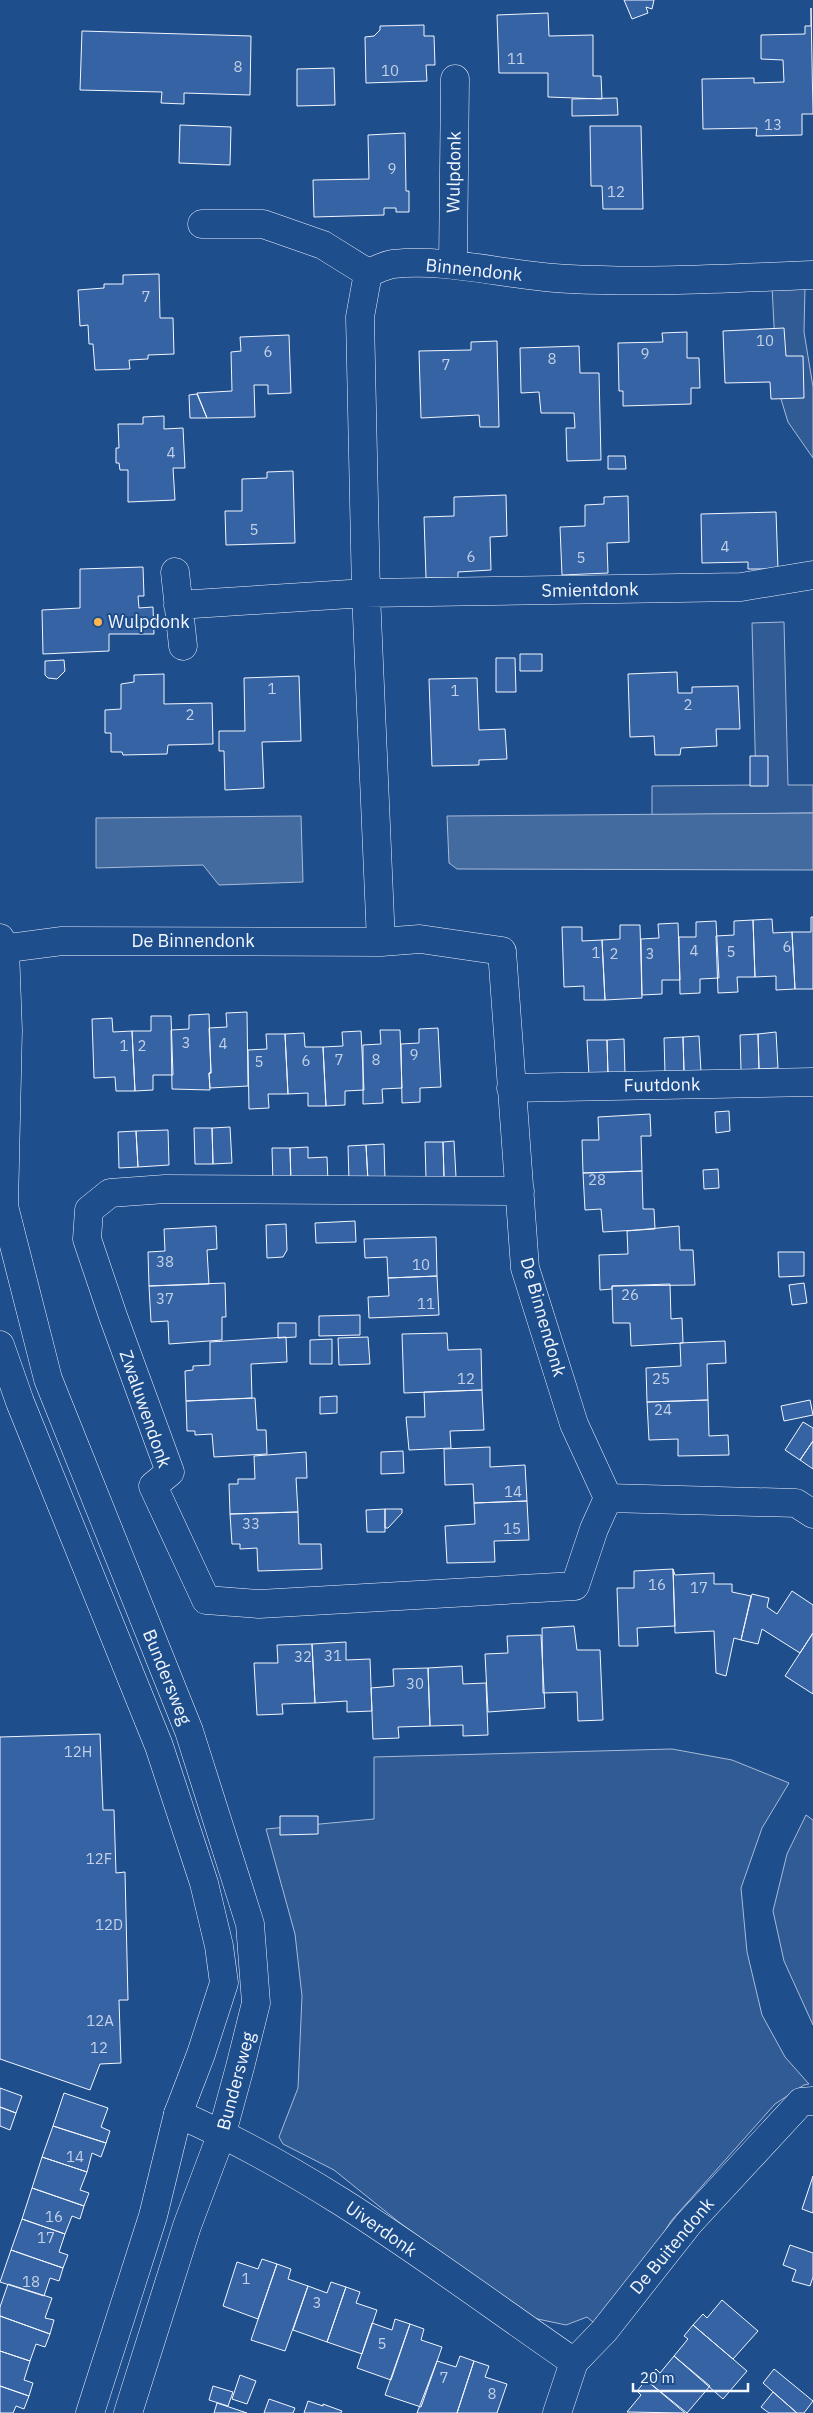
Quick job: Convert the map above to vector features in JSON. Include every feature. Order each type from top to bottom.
[{"type":"street","name":"Wulpdonk","points":[[453,264],[455,79]]},
{"type":"street","points":[[202,224],[263,224],[324,245],[368,273],[360,316],[366,593],[381,942]]},
{"type":"street","name":"Binnendonk","points":[[368,273],[392,264],[453,264],[504,273],[569,279],[633,280],[813,275]]},
{"type":"street","points":[[175,572],[182,646]]},
{"type":"street","name":"Smientdonk","points":[[366,593],[742,587],[813,575]]},
{"type":"street","points":[[178,605],[366,593]]},
{"type":"street","name":"De Binnendonk","points":[[2,945],[62,941],[381,942],[420,939],[502,951],[525,1268],[574,1424],[608,1498]]},
{"type":"street","name":"Bundersweg","points":[[2,945],[8,1030],[4,1206],[48,1379],[189,1731],[250,1924],[256,2003],[222,2133],[187,2226],[128,2413]]},
{"type":"street","name":"Fuutdonk","points":[[511,1088],[813,1082]]},
{"type":"street","name":"Zwaluwendonk","points":[[520,1191],[165,1189],[110,1193],[89,1210],[87,1239],[170,1472],[152,1486],[206,1600],[259,1604],[575,1586],[594,1529],[608,1498]]},
{"type":"street","name":"Bundersweg","points":[[0,1345],[20,1402],[159,1746],[204,1883],[219,1946],[224,1983],[201,2054],[178,2114],[153,2216],[90,2413]]},
{"type":"street","points":[[608,1498],[796,1503],[813,1514]]},
{"type":"street","name":"De Buitendonk","points":[[557,2413],[574,2362],[604,2331],[689,2223],[801,2102],[813,2101]]},
{"type":"street","name":"Uiverdonk","points":[[178,2114],[270,2157],[340,2201],[574,2362]]},
{"type":"shaded area","points":[[772,286],[805,286],[804,332],[813,387],[813,458],[788,422],[777,386]]},
{"type":"shaded area","points":[[784,622],[788,785],[813,785],[813,813],[652,815],[652,786],[756,785],[752,623]]},
{"type":"shaded area","points":[[813,813],[813,870],[457,869],[449,863],[447,816]]},
{"type":"shaded area","points":[[301,816],[303,882],[219,885],[203,865],[96,868],[96,818]]},
{"type":"shaded area","points":[[672,1749],[732,1760],[789,1783],[762,1828],[741,1888],[747,1952],[762,2015],[785,2057],[809,2084],[804,2085],[775,2104],[671,2221],[604,2331],[587,2317],[566,2325],[533,2318],[400,2223],[334,2170],[283,2144],[279,2137],[298,2088],[302,1996],[295,1934],[266,1829],[374,1819],[374,1757]]},
{"type":"shaded area","points":[[806,1815],[813,1820],[813,2025],[784,1961],[773,1911],[787,1854]]},
{"type":"building","points":[[624,0],[654,0],[652,9],[646,7],[648,13],[632,19]]},
{"type":"building","points":[[811,8],[813,114],[802,114],[802,135],[756,136],[757,128],[703,129],[702,79],[754,78],[754,83],[784,82],[783,60],[761,59],[761,35],[805,34],[805,26],[811,26]]},
{"type":"building","points":[[548,13],[549,36],[593,35],[593,76],[601,76],[602,99],[548,97],[548,73],[499,73],[497,15]]},
{"type":"building","points":[[424,25],[424,36],[434,36],[435,65],[426,65],[427,81],[366,83],[365,37],[374,36],[380,30],[380,26]]},
{"type":"building","points":[[82,31],[251,36],[250,95],[184,93],[184,104],[161,103],[162,92],[80,90]]},
{"type":"building","points":[[334,68],[335,105],[297,106],[297,69]]},
{"type":"building","points":[[617,98],[618,115],[572,116],[572,99]]},
{"type":"building","points":[[180,125],[231,127],[230,165],[179,163]]},
{"type":"building","points":[[590,126],[641,126],[643,209],[603,209],[602,186],[591,186]]},
{"type":"building","points":[[405,133],[406,191],[409,191],[409,212],[396,212],[396,208],[384,208],[384,215],[314,217],[313,180],[369,179],[368,135]]},
{"type":"building","points":[[159,274],[160,318],[173,318],[174,354],[148,355],[148,359],[129,360],[130,369],[95,370],[93,344],[89,344],[88,325],[80,326],[78,290],[104,288],[104,284],[123,284],[123,275]]},
{"type":"building","points":[[784,328],[786,356],[803,356],[804,398],[771,399],[770,382],[725,383],[723,331]]},
{"type":"building","points":[[687,332],[687,358],[699,358],[700,388],[691,388],[691,404],[623,406],[623,391],[619,391],[618,343],[663,342],[662,333]]},
{"type":"building","points":[[289,335],[291,393],[268,394],[268,385],[254,385],[255,417],[207,418],[197,393],[232,391],[231,352],[241,351],[240,337]]},
{"type":"building","points":[[497,341],[499,427],[480,427],[479,415],[421,418],[419,351],[471,350],[471,342]]},
{"type":"building","points":[[579,346],[580,373],[599,373],[601,460],[567,461],[566,428],[575,428],[574,413],[541,413],[539,392],[521,393],[520,348]]},
{"type":"building","points":[[197,394],[207,418],[190,418],[189,395]]},
{"type":"building","points":[[164,416],[164,429],[183,428],[185,468],[173,468],[175,500],[128,502],[128,470],[120,470],[119,463],[116,463],[116,448],[119,448],[118,424],[143,424],[143,417]]},
{"type":"building","points":[[608,456],[625,456],[626,469],[608,469]]},
{"type":"building","points":[[293,471],[295,543],[226,545],[225,511],[242,511],[242,479],[267,478],[267,472]]},
{"type":"building","points":[[506,495],[507,536],[490,537],[491,570],[458,572],[458,578],[426,578],[424,517],[454,516],[454,497]]},
{"type":"building","points":[[628,496],[629,542],[607,543],[608,573],[562,575],[560,527],[585,526],[585,505],[604,504],[604,497]]},
{"type":"building","points":[[776,512],[778,569],[748,569],[748,562],[702,563],[701,514]]},
{"type":"building","name":"Wulpdonk","points":[[143,567],[144,596],[138,596],[139,608],[153,607],[154,634],[109,634],[109,651],[43,654],[42,610],[80,608],[80,569]]},
{"type":"building","points":[[520,654],[542,654],[542,671],[520,671]]},
{"type":"building","points":[[496,658],[515,658],[516,692],[496,692]]},
{"type":"building","points":[[64,660],[65,671],[57,679],[48,678],[45,675],[45,661]]},
{"type":"building","points":[[677,672],[678,693],[692,693],[692,687],[738,686],[740,729],[716,729],[717,746],[681,748],[680,755],[655,755],[654,736],[630,737],[628,674]]},
{"type":"building","points":[[164,674],[164,704],[212,703],[213,744],[168,745],[167,754],[123,755],[122,752],[111,752],[111,733],[105,733],[105,710],[121,709],[121,684],[134,682],[134,675]]},
{"type":"building","points":[[299,676],[301,741],[262,742],[264,788],[225,790],[224,751],[219,751],[219,731],[245,731],[244,678]]},
{"type":"building","points":[[477,678],[479,730],[505,729],[507,759],[479,760],[479,765],[432,766],[429,679]]},
{"type":"building","points":[[750,756],[768,756],[768,786],[750,786]]},
{"type":"building","points":[[811,917],[813,917],[813,989],[795,989],[792,932],[811,932]]},
{"type":"building","points":[[772,919],[773,933],[792,932],[795,989],[776,990],[776,976],[755,977],[753,920]]},
{"type":"building","points":[[753,920],[755,977],[737,977],[738,992],[718,993],[716,936],[734,935],[734,921]]},
{"type":"building","points":[[716,921],[719,978],[700,979],[700,993],[680,994],[679,937],[696,937],[696,922]]},
{"type":"building","points":[[678,923],[680,980],[662,980],[662,994],[642,995],[641,939],[659,938],[658,924]]},
{"type":"building","points":[[620,925],[640,925],[642,998],[605,1000],[602,940],[620,939]]},
{"type":"building","points":[[562,927],[582,927],[582,941],[602,940],[605,1000],[584,1000],[584,986],[564,987]]},
{"type":"building","points":[[247,1012],[248,1086],[210,1088],[209,1028],[227,1027],[226,1013]]},
{"type":"building","points":[[209,1014],[210,1090],[172,1089],[171,1030],[189,1029],[189,1015]]},
{"type":"building","points":[[151,1016],[171,1016],[173,1075],[153,1075],[153,1090],[135,1091],[132,1031],[151,1031]]},
{"type":"building","points":[[112,1018],[113,1032],[132,1031],[135,1091],[116,1091],[115,1077],[94,1078],[92,1019]]},
{"type":"building","points":[[438,1028],[441,1087],[420,1088],[420,1102],[402,1103],[401,1044],[419,1043],[419,1029]]},
{"type":"building","points":[[380,1030],[400,1030],[402,1088],[382,1089],[383,1103],[363,1104],[363,1045],[381,1044]]},
{"type":"building","points":[[361,1031],[364,1090],[345,1091],[345,1105],[326,1106],[323,1047],[343,1046],[342,1032]]},
{"type":"building","points":[[776,1032],[778,1068],[759,1069],[758,1034]]},
{"type":"building","points":[[304,1033],[305,1047],[323,1047],[326,1106],[308,1106],[308,1093],[288,1094],[285,1034]]},
{"type":"building","points":[[266,1034],[285,1034],[288,1094],[268,1094],[269,1108],[249,1109],[248,1050],[267,1049]]},
{"type":"building","points":[[758,1034],[759,1069],[741,1070],[740,1035]]},
{"type":"building","points":[[699,1036],[701,1072],[684,1072],[683,1037]]},
{"type":"building","points":[[683,1037],[684,1072],[665,1073],[664,1038]]},
{"type":"building","points":[[624,1039],[625,1075],[608,1075],[607,1040]]},
{"type":"building","points":[[587,1040],[607,1040],[608,1075],[589,1076]]},
{"type":"building","points":[[729,1111],[730,1131],[716,1133],[715,1112]]},
{"type":"building","points":[[650,1114],[651,1136],[641,1136],[642,1171],[583,1173],[582,1140],[599,1140],[598,1117]]},
{"type":"building","points":[[230,1127],[232,1163],[213,1164],[212,1128]]},
{"type":"building","points":[[194,1128],[212,1128],[213,1164],[195,1164]]},
{"type":"building","points":[[168,1130],[169,1165],[138,1167],[136,1131]]},
{"type":"building","points":[[136,1131],[138,1167],[119,1168],[118,1132]]},
{"type":"building","points":[[454,1141],[456,1177],[444,1178],[443,1142]]},
{"type":"building","points":[[425,1142],[443,1142],[444,1178],[426,1178]]},
{"type":"building","points":[[384,1144],[385,1180],[368,1181],[366,1145]]},
{"type":"building","points":[[366,1145],[368,1181],[349,1181],[348,1146]]},
{"type":"building","points":[[308,1147],[308,1158],[327,1157],[328,1182],[291,1183],[290,1148]]},
{"type":"building","points":[[272,1148],[290,1148],[291,1183],[273,1184]]},
{"type":"building","points":[[718,1169],[719,1188],[704,1189],[703,1170]]},
{"type":"building","points":[[642,1171],[643,1209],[654,1209],[655,1229],[603,1232],[601,1209],[585,1210],[583,1173]]},
{"type":"building","points":[[355,1221],[356,1242],[316,1243],[315,1223]]},
{"type":"building","points":[[286,1224],[287,1250],[283,1257],[267,1258],[266,1225]]},
{"type":"building","points":[[216,1226],[217,1249],[207,1250],[209,1284],[149,1286],[148,1252],[165,1251],[164,1229]]},
{"type":"building","points":[[679,1226],[680,1250],[693,1250],[695,1285],[612,1286],[612,1289],[600,1290],[599,1255],[628,1254],[627,1231]]},
{"type":"building","points":[[436,1237],[437,1276],[388,1278],[387,1257],[365,1258],[364,1239]]},
{"type":"building","points":[[778,1252],[804,1252],[804,1276],[779,1277]]},
{"type":"building","points":[[437,1276],[439,1315],[369,1318],[368,1297],[389,1296],[388,1278]]},
{"type":"building","points":[[225,1283],[226,1317],[222,1317],[222,1340],[169,1344],[168,1321],[151,1322],[149,1286]]},
{"type":"building","points":[[804,1283],[807,1303],[792,1305],[789,1285]]},
{"type":"building","points":[[670,1284],[671,1319],[682,1318],[683,1343],[631,1346],[630,1323],[613,1323],[612,1286]]},
{"type":"building","points":[[360,1315],[360,1335],[319,1336],[319,1316]]},
{"type":"building","points":[[278,1323],[296,1323],[296,1337],[278,1338]]},
{"type":"building","points":[[447,1333],[448,1350],[481,1349],[482,1390],[404,1393],[402,1334]]},
{"type":"building","points":[[286,1337],[287,1362],[251,1364],[252,1398],[186,1401],[185,1371],[193,1370],[193,1366],[210,1365],[210,1342]]},
{"type":"building","points":[[368,1337],[370,1364],[339,1365],[338,1338]]},
{"type":"building","points":[[332,1339],[332,1364],[310,1364],[310,1340]]},
{"type":"building","points":[[725,1341],[726,1363],[707,1364],[708,1400],[647,1402],[646,1368],[681,1366],[680,1343]]},
{"type":"building","points":[[482,1390],[484,1430],[450,1431],[451,1448],[409,1450],[406,1417],[425,1417],[424,1392]]},
{"type":"building","points":[[337,1396],[337,1413],[320,1414],[320,1397]]},
{"type":"building","points":[[255,1398],[257,1430],[266,1430],[267,1454],[214,1457],[212,1434],[195,1435],[195,1431],[187,1431],[186,1401]]},
{"type":"building","points":[[708,1400],[709,1436],[728,1435],[729,1455],[678,1456],[678,1439],[649,1440],[647,1402]]},
{"type":"building","points":[[810,1400],[813,1415],[784,1421],[781,1406]]},
{"type":"building","points":[[803,1422],[813,1428],[813,1441],[800,1460],[785,1450]]},
{"type":"building","points":[[813,1441],[813,1469],[800,1460]]},
{"type":"building","points":[[490,1447],[490,1467],[525,1465],[527,1501],[474,1503],[473,1484],[445,1485],[444,1449]]},
{"type":"building","points":[[403,1451],[404,1473],[381,1474],[381,1452]]},
{"type":"building","points":[[306,1452],[307,1478],[296,1478],[298,1512],[230,1514],[229,1484],[238,1484],[238,1479],[255,1479],[254,1456]]},
{"type":"building","points":[[527,1501],[529,1540],[494,1541],[495,1562],[447,1563],[445,1526],[475,1524],[474,1503]]},
{"type":"building","points":[[385,1509],[385,1532],[367,1532],[366,1510]]},
{"type":"building","points":[[385,1509],[402,1509],[402,1513],[388,1528],[385,1528]]},
{"type":"building","points":[[298,1512],[299,1544],[321,1544],[322,1569],[258,1571],[257,1548],[240,1549],[240,1544],[232,1544],[230,1514]]},
{"type":"building","points":[[673,1569],[675,1575],[714,1573],[714,1584],[732,1584],[732,1592],[751,1596],[741,1640],[734,1638],[726,1676],[716,1673],[714,1631],[675,1633]]},
{"type":"building","points":[[673,1569],[675,1626],[637,1628],[638,1646],[619,1646],[617,1588],[634,1588],[634,1571]]},
{"type":"building","points":[[792,1591],[813,1605],[813,1633],[800,1653],[762,1629],[758,1644],[741,1640],[752,1594],[769,1598],[767,1607],[777,1614]]},
{"type":"building","points":[[574,1626],[577,1650],[600,1650],[603,1720],[578,1721],[577,1692],[543,1693],[542,1628]]},
{"type":"building","points":[[813,1633],[813,1694],[785,1676]]},
{"type":"building","points":[[541,1635],[545,1708],[488,1712],[485,1654],[508,1653],[507,1636]]},
{"type":"building","points":[[346,1642],[346,1660],[370,1659],[372,1711],[347,1712],[347,1701],[315,1703],[312,1644]]},
{"type":"building","points":[[312,1644],[315,1703],[282,1704],[283,1714],[257,1715],[254,1663],[278,1663],[277,1645]]},
{"type":"building","points":[[462,1666],[463,1684],[486,1683],[488,1735],[463,1736],[463,1725],[430,1726],[428,1668]]},
{"type":"building","points":[[428,1668],[430,1726],[398,1727],[399,1738],[373,1739],[371,1688],[394,1686],[393,1669]]},
{"type":"building","points":[[100,1734],[103,1810],[114,1810],[116,1873],[125,1872],[128,2000],[119,2000],[121,2063],[100,2064],[90,2090],[0,2059],[0,1737]]},
{"type":"building","points":[[280,1816],[318,1816],[318,1834],[280,1835]]},
{"type":"building","points":[[0,2088],[22,2096],[16,2113],[0,2107]]},
{"type":"building","points":[[64,2093],[108,2108],[101,2127],[110,2131],[106,2143],[53,2126]]},
{"type":"building","points":[[0,2107],[16,2113],[10,2130],[0,2126]]},
{"type":"building","points":[[53,2126],[106,2143],[101,2157],[92,2153],[87,2172],[42,2157]]},
{"type":"building","points":[[42,2157],[87,2172],[80,2190],[89,2193],[84,2206],[32,2188]]},
{"type":"building","points":[[813,2176],[813,2213],[802,2209]]},
{"type":"building","points":[[32,2188],[84,2206],[80,2219],[72,2216],[65,2234],[22,2219]]},
{"type":"building","points":[[22,2219],[65,2234],[59,2252],[68,2255],[63,2268],[11,2250]]},
{"type":"building","points":[[790,2245],[813,2253],[813,2277],[810,2286],[792,2281],[796,2270],[783,2265]]},
{"type":"building","points":[[11,2250],[63,2268],[59,2281],[50,2278],[44,2296],[0,2282]]},
{"type":"building","points":[[262,2259],[277,2264],[258,2319],[223,2306],[237,2262],[258,2269]]},
{"type":"building","points":[[277,2264],[291,2269],[288,2279],[308,2286],[285,2351],[251,2340]]},
{"type":"building","points":[[331,2282],[346,2287],[327,2342],[293,2330],[308,2286],[327,2293]]},
{"type":"building","points":[[8,2284],[52,2298],[45,2318],[54,2320],[50,2334],[0,2316],[0,2307]]},
{"type":"building","points":[[346,2287],[360,2292],[356,2303],[377,2310],[362,2354],[327,2342]]},
{"type":"building","points":[[722,2300],[758,2331],[733,2359],[693,2325],[703,2314],[707,2318]]},
{"type":"building","points":[[0,2316],[50,2334],[45,2347],[36,2344],[30,2361],[0,2351]]},
{"type":"building","points":[[395,2319],[410,2324],[391,2380],[357,2368],[372,2323],[392,2330]]},
{"type":"building","points":[[410,2324],[424,2329],[421,2340],[442,2347],[421,2407],[385,2395]]},
{"type":"building","points":[[693,2325],[747,2371],[723,2399],[674,2356],[688,2339],[684,2336]]},
{"type":"building","points":[[0,2351],[30,2361],[24,2380],[33,2383],[29,2396],[0,2386]]},
{"type":"building","points":[[460,2356],[474,2361],[457,2413],[417,2413],[437,2361],[456,2367]]},
{"type":"building","points":[[674,2356],[710,2386],[687,2413],[646,2380],[656,2369],[660,2373]]},
{"type":"building","points":[[474,2361],[489,2366],[485,2377],[507,2384],[497,2413],[457,2413]]},
{"type":"building","points":[[774,2369],[813,2401],[804,2413],[797,2413],[763,2383]]},
{"type":"building","points":[[240,2375],[256,2381],[247,2404],[232,2399]]},
{"type":"building","points":[[646,2380],[685,2413],[627,2412],[641,2395],[637,2391]]},
{"type":"building","points":[[0,2386],[29,2396],[24,2409],[16,2406],[13,2413],[0,2413]]},
{"type":"building","points":[[213,2386],[233,2392],[228,2406],[209,2400]]},
{"type":"building","points":[[773,2392],[797,2413],[769,2413],[761,2407]]},
{"type":"building","points":[[269,2399],[295,2408],[293,2413],[264,2413]]},
{"type":"building","points":[[308,2401],[342,2411],[341,2413],[304,2413]]},
{"type":"building","points":[[217,2403],[247,2413],[214,2413]]},
{"type":"place","name":"Wulpdonk","points":[[98,622]]}]
